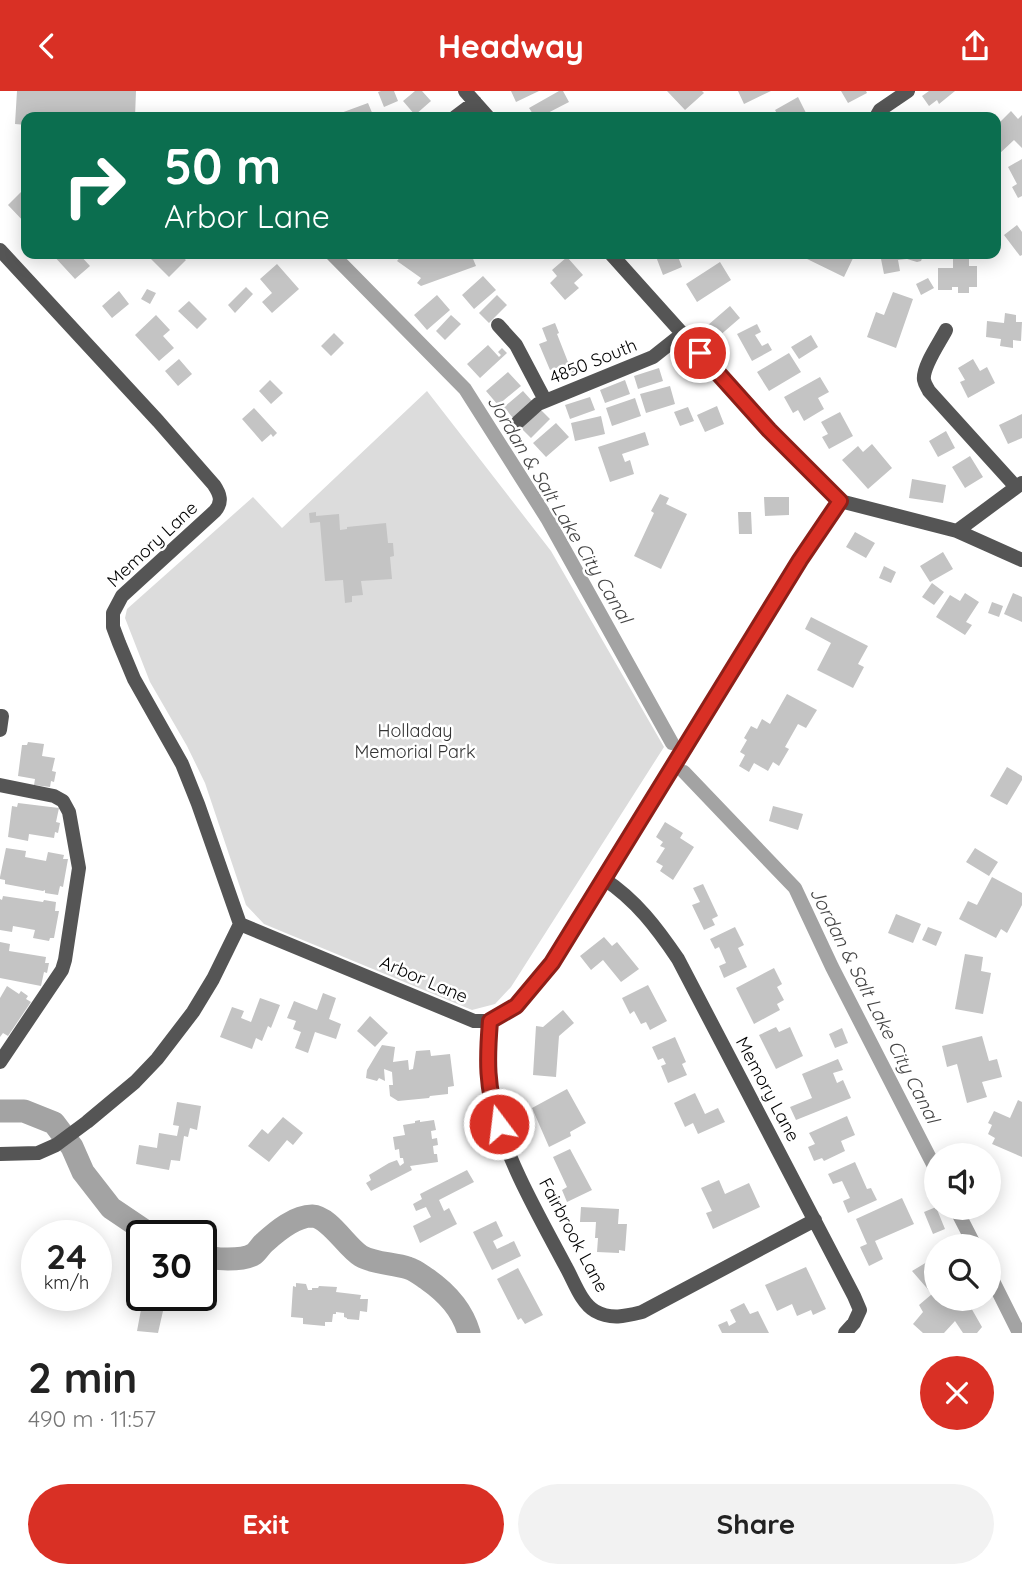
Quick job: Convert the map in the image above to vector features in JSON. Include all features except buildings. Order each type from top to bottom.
[{"type":"street","points":[[879,112],[908,91]]},
{"type":"street","points":[[459,112],[470,97],[484,112]]},
{"type":"street","name":"Memory Lane","points":[[0,250],[166,429],[214,485],[220,497],[215,511],[122,596],[115,607],[113,621],[134,679],[173,745],[186,774],[240,924]]},
{"type":"street","points":[[615,259],[769,430],[840,501],[957,531],[1022,560]]},
{"type":"street","points":[[498,325],[516,345],[545,400]]},
{"type":"street","points":[[946,330],[926,367],[925,383],[929,391],[1019,485],[957,531]]},
{"type":"street","name":"4850 South","points":[[518,422],[545,400],[653,357],[682,334]]},
{"type":"street","points":[[490,1021],[516,1006],[552,963],[800,560],[840,501]]},
{"type":"street","points":[[0,785],[49,794],[63,801],[69,812],[79,868],[64,965],[0,1062]]},
{"type":"street","name":"Memory Lane","points":[[604,879],[653,923],[678,959],[816,1220],[860,1310],[845,1333]]},
{"type":"street","points":[[0,1154],[38,1153],[56,1145],[117,1098],[157,1059],[193,1012],[240,924]]},
{"type":"street","name":"Arbor Lane","points":[[240,924],[474,1021],[490,1021]]},
{"type":"street","name":"Fairbrook Lane","points":[[490,1021],[488,1083],[492,1106],[505,1142],[527,1192],[562,1259],[587,1305],[596,1312],[610,1317],[625,1317],[642,1312],[816,1220]]},
{"type":"green space","name":"Holladay Memorial Park","points":[[427,391],[551,551],[664,747],[511,987],[495,1004],[472,1010],[264,924],[246,905],[205,783],[150,682],[125,618],[127,609],[253,497],[282,528]]},
{"type":"waterway","name":"Jordan & Salt Lake City Canal","points":[[337,259],[465,389],[548,520],[672,743]]},
{"type":"waterway","name":"Jordan & Salt Lake City Canal","points":[[684,772],[795,888],[832,967],[924,1147]]},
{"type":"waterway","points":[[0,1111],[24,1111],[54,1123],[72,1147],[83,1172],[111,1208],[129,1220]]},
{"type":"waterway","points":[[217,1258],[249,1256],[293,1221],[312,1216],[319,1218],[361,1256],[411,1269],[434,1284],[458,1309],[469,1333]]},
{"type":"waterway","name":"Jordan & Salt Lake City Canal","points":[[962,1220],[969,1234]]},
{"type":"waterway","name":"Jordan & Salt Lake City Canal","points":[[1001,1297],[1019,1333]]},
{"type":"route","points":[[499,1124],[488,1083],[490,1021],[516,1006],[552,963],[800,560],[840,501],[769,430],[700,353]]}]
